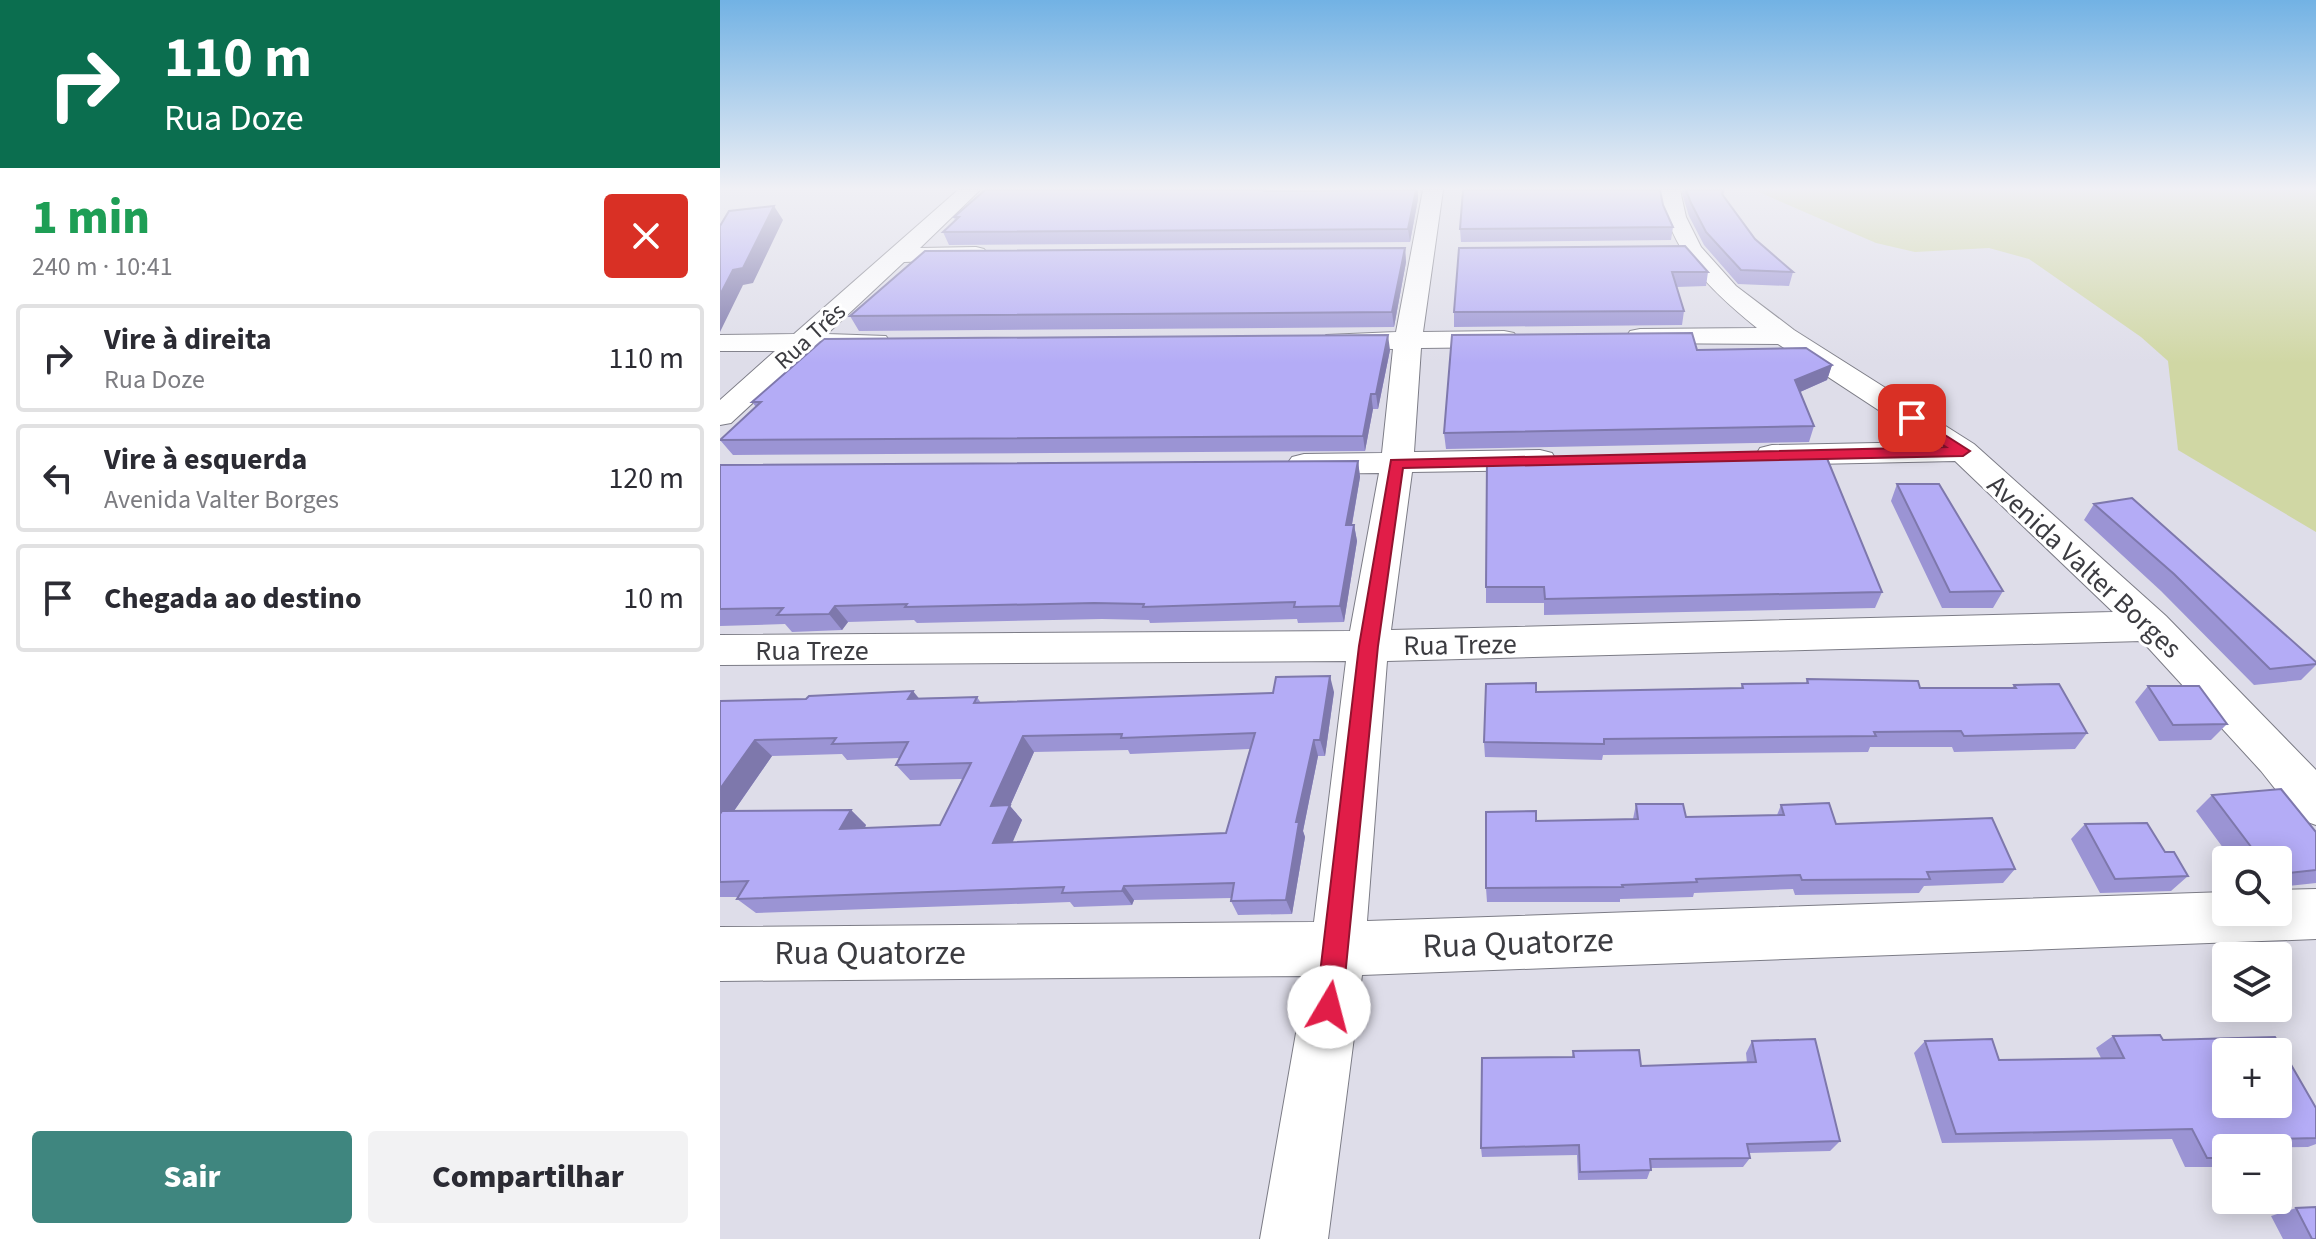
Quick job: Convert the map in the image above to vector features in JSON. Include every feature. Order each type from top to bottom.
[{"type":"street","name":"Rua Três","points":[[720,416],[908,248]]},
{"type":"street","points":[[1294,1239],[1338,949],[1368,646],[1397,464],[1408,340],[1428,248]]},
{"type":"street","name":"Avenida Valter Borges","points":[[1675,248],[1784,336],[1963,451],[2152,626],[2277,757],[2316,804]]},
{"type":"street","points":[[900,255],[995,254]]},
{"type":"street","points":[[1611,338],[1784,336]]},
{"type":"street","points":[[1312,341],[1533,339]]},
{"type":"street","points":[[720,343],[900,342]]},
{"type":"street","points":[[1742,456],[1963,451]]},
{"type":"street","points":[[1271,464],[1569,460]]},
{"type":"street","name":"Rua Treze","points":[[720,650],[1368,646],[2152,626]]},
{"type":"street","name":"Rua Quatorze","points":[[720,954],[1338,949],[2316,914]]},
{"type":"green space","points":[[1897,248],[2316,248],[2316,532],[2178,450],[2168,361],[2141,337],[2029,259],[1989,248],[1915,252]]},
{"type":"building","points":[[720,248],[753,248],[743,268],[733,270],[720,295]]},
{"type":"building","points":[[1405,248],[1392,312],[850,316],[925,251]]},
{"type":"building","points":[[1459,248],[1687,248],[1708,272],[1672,272],[1684,311],[1454,312]]},
{"type":"building","points":[[1721,248],[1765,248],[1793,272],[1741,270]]},
{"type":"building","points":[[1692,333],[1697,350],[1806,348],[1832,365],[1795,380],[1814,426],[1444,433],[1452,335]]},
{"type":"building","points":[[1388,335],[1376,394],[1371,394],[1363,436],[720,440],[761,402],[752,402],[824,339]]},
{"type":"building","points":[[1824,451],[1882,592],[1545,599],[1544,587],[1486,587],[1487,459]]},
{"type":"building","points":[[1358,461],[1346,525],[1354,525],[1340,606],[1294,607],[1295,602],[1143,607],[1144,604],[1094,603],[905,607],[907,604],[835,606],[829,614],[777,615],[783,608],[720,609],[720,465]]},
{"type":"building","points":[[1897,484],[1939,484],[2003,591],[1950,592]]},
{"type":"building","points":[[2132,498],[2316,664],[2270,669],[2174,574],[2094,504]]},
{"type":"building","points":[[1330,676],[1320,740],[1314,740],[1296,822],[1299,822],[1286,900],[1231,901],[1234,883],[1124,886],[1122,891],[1062,893],[1064,887],[737,899],[748,881],[720,882],[722,811],[851,810],[840,829],[940,825],[971,763],[896,765],[908,742],[832,744],[836,738],[755,740],[720,789],[720,701],[806,699],[809,696],[913,691],[908,699],[977,697],[974,703],[1273,693],[1276,677]],"holes":[[[1255,733],[1226,833],[993,843],[1010,805],[991,806],[1023,736],[1122,734],[1121,738]]]},
{"type":"building","points":[[1807,679],[1918,681],[1920,688],[2016,688],[2014,685],[2059,684],[2087,733],[1964,736],[1961,731],[1874,732],[1876,736],[1604,739],[1604,744],[1484,742],[1486,684],[1536,683],[1536,692],[1743,688],[1742,684],[1808,683]]},
{"type":"building","points":[[2148,686],[2199,686],[2227,724],[2173,725]]},
{"type":"building","points":[[2281,789],[2316,832],[2316,870],[2292,873],[2292,846],[2250,846],[2212,795]]},
{"type":"building","points":[[1829,803],[1836,824],[1992,818],[2015,869],[1927,872],[1930,879],[1802,880],[1800,875],[1696,879],[1697,882],[1623,887],[1486,888],[1486,812],[1536,811],[1536,821],[1638,819],[1636,804],[1683,804],[1686,817],[1784,815],[1781,805]]},
{"type":"building","points":[[2147,823],[2165,852],[2174,852],[2188,876],[2115,879],[2085,824]]},
{"type":"building","points":[[2160,1035],[2163,1040],[2212,1039],[2212,1118],[2292,1118],[2292,1066],[2316,1108],[2316,1138],[2292,1139],[2292,1134],[2212,1134],[2212,1158],[2207,1158],[2192,1129],[1956,1134],[1925,1041],[1992,1039],[1999,1060],[2124,1058],[2113,1036]]},
{"type":"building","points":[[1815,1039],[1840,1141],[1747,1144],[1750,1158],[1650,1159],[1651,1170],[1580,1172],[1579,1145],[1481,1148],[1482,1058],[1574,1057],[1573,1051],[1639,1050],[1641,1066],[1756,1062],[1752,1041]]},
{"type":"building","points":[[2316,1207],[2316,1239],[2312,1239],[2296,1208]]},
{"type":"route","points":[[1329,1007],[1338,949],[1368,646],[1397,464],[1963,451],[1912,418]]}]
